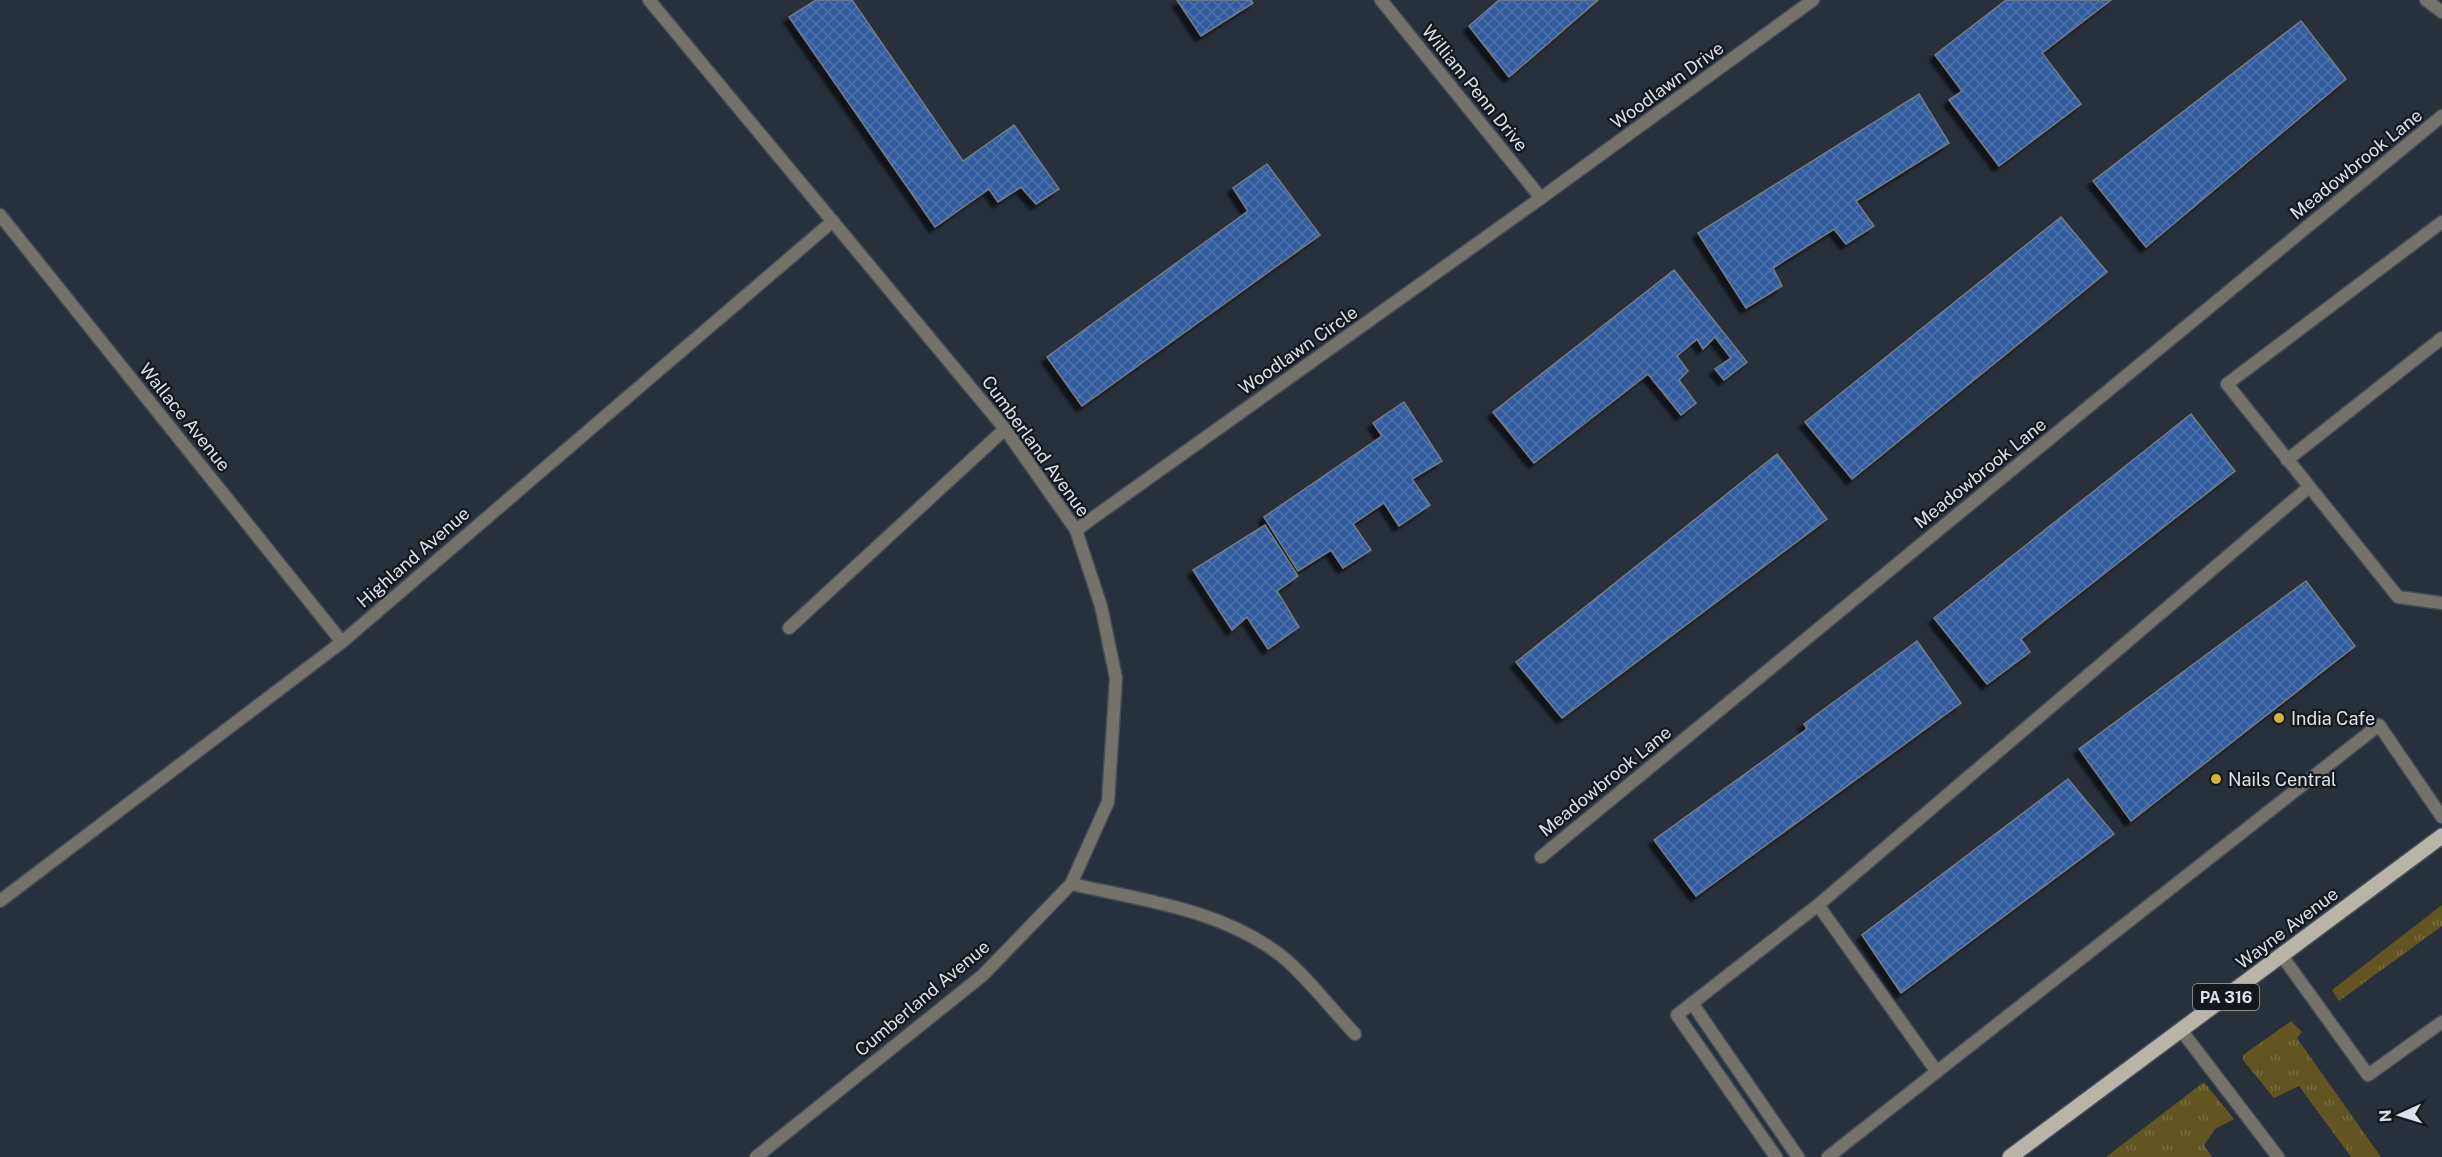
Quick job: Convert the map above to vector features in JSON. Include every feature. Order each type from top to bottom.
[{"type":"main road","name":"Wayne Avenue","points":[[2010,1157],[2442,836]]},
{"type":"street","name":"Cumberland Avenue","points":[[649,0],[1005,429],[1076,530],[1101,606],[1116,678],[1108,802],[1071,884],[983,975],[756,1157]]},
{"type":"street","name":"William Penn Drive","points":[[1382,0],[1541,198]]},
{"type":"street","name":"Woodlawn Drive","points":[[1541,198],[1813,0]]},
{"type":"street","points":[[2426,0],[2442,12]]},
{"type":"street","name":"Meadowbrook Lane","points":[[1541,857],[2442,116]]},
{"type":"street","name":"Woodlawn Circle","points":[[1076,530],[1541,198]]},
{"type":"street","name":"Wallace Avenue","points":[[0,215],[342,642]]},
{"type":"street","name":"Highland Avenue","points":[[0,901],[342,642],[833,221]]},
{"type":"street","points":[[2442,222],[2227,384],[2398,597],[2442,603]]},
{"type":"street","points":[[2287,460],[2442,338]]},
{"type":"street","points":[[789,628],[1005,429]]},
{"type":"street","points":[[1776,1157],[1677,1015],[1818,905],[2309,487]]},
{"type":"street","points":[[1828,1157],[2379,724],[2442,817]]},
{"type":"street","points":[[1071,884],[1180,908],[1220,920],[1279,954],[1355,1034]]},
{"type":"street","points":[[1818,905],[1937,1072]]},
{"type":"street","points":[[2282,956],[2368,1075],[2442,1022]]},
{"type":"street","points":[[1692,1004],[1798,1157]]},
{"type":"street","points":[[2181,1030],[2278,1157]]},
{"type":"green space","points":[[2442,905],[2442,926],[2339,1001],[2332,990]]},
{"type":"green space","points":[[2291,1021],[2302,1032],[2297,1038],[2381,1157],[2351,1157],[2299,1086],[2274,1098],[2243,1060],[2243,1055]]},
{"type":"green space","points":[[2204,1082],[2234,1119],[2215,1129],[2204,1145],[2212,1157],[2106,1157]]},
{"type":"building","points":[[816,0],[852,0],[963,161],[1014,125],[1059,189],[1036,204],[1021,187],[998,202],[989,189],[935,227],[789,17]]},
{"type":"building","points":[[1177,0],[1251,0],[1253,3],[1201,36]]},
{"type":"building","points":[[1499,0],[1598,0],[1509,77],[1469,26]]},
{"type":"building","points":[[2006,0],[2111,0],[2042,53],[2081,104],[1999,166],[1949,100],[1962,91],[1935,55]]},
{"type":"building","points":[[2301,21],[2346,79],[2146,247],[2093,181]]},
{"type":"building","points":[[1919,94],[1949,143],[1856,201],[1874,226],[1846,244],[1834,229],[1773,268],[1782,286],[1746,308],[1698,233]]},
{"type":"building","points":[[1267,164],[1320,235],[1082,406],[1047,357],[1248,211],[1233,188]]},
{"type":"building","points":[[2061,217],[2107,272],[1852,479],[1805,422]]},
{"type":"building","points":[[1674,270],[1747,362],[1724,380],[1715,369],[1731,358],[1715,337],[1703,349],[1697,339],[1677,356],[1688,371],[1679,380],[1696,403],[1681,415],[1648,374],[1534,463],[1493,412]]},
{"type":"building","points":[[1404,402],[1442,461],[1412,479],[1430,505],[1399,526],[1384,503],[1353,524],[1371,550],[1343,568],[1331,550],[1298,571],[1264,517],[1382,436],[1373,423]]},
{"type":"building","points":[[2191,414],[2235,471],[2021,639],[2030,652],[1987,684],[1934,618]]},
{"type":"building","points":[[1777,454],[1827,519],[1562,718],[1516,662]]},
{"type":"building","points":[[1265,525],[1298,576],[1277,591],[1299,627],[1268,649],[1247,617],[1232,630],[1193,570]]},
{"type":"building","points":[[2306,581],[2355,646],[2131,821],[2079,749]]},
{"type":"building","points":[[1917,641],[1961,703],[1696,896],[1654,840],[1807,729],[1804,724]]},
{"type":"building","points":[[2068,779],[2114,834],[1901,993],[1862,935]]},
{"type":"place","name":"India Cafe","points":[[2279,718]]},
{"type":"place","name":"Nails Central","points":[[2216,779]]}]
